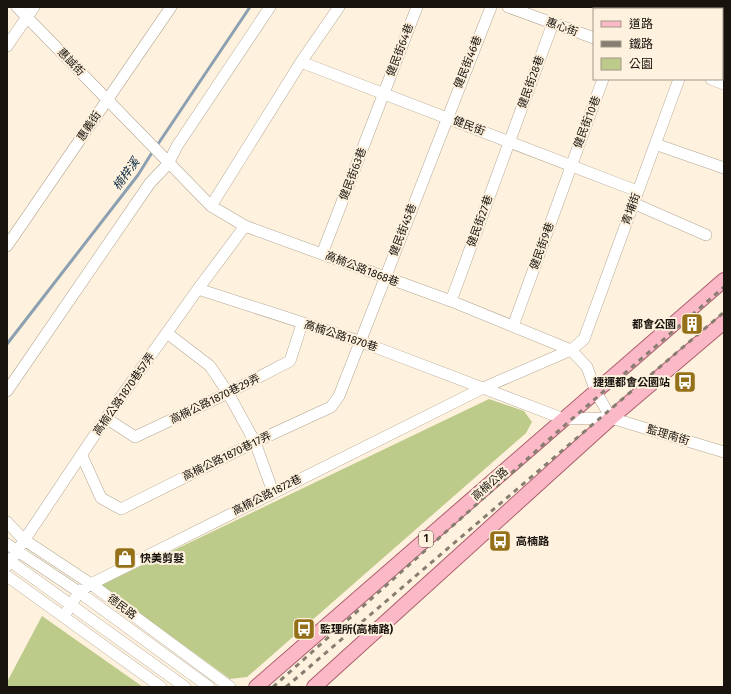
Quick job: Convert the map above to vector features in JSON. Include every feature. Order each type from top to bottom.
[{"type":"main road","name":"高楠公路","points":[[256,687],[724,280]]},
{"type":"main road","points":[[314,687],[611,418],[724,322]]},
{"type":"street","name":"惠誠街","points":[[17,7],[168,164]]},
{"type":"street","points":[[7,46],[34,7]]},
{"type":"street","name":"惠義街","points":[[7,246],[171,7]]},
{"type":"street","points":[[7,391],[150,183],[168,164],[176,146],[270,7]]},
{"type":"street","points":[[210,206],[301,62],[339,7]]},
{"type":"street","name":"健民街64巷","points":[[384,94],[417,7]]},
{"type":"street","name":"健民街46巷","points":[[446,118],[491,7]]},
{"type":"street","name":"惠心街","points":[[508,7],[593,38]]},
{"type":"street","name":"健民街28巷","points":[[509,142],[553,23]]},
{"type":"street","name":"健民街","points":[[301,62],[637,191]]},
{"type":"street","name":"健民街10巷","points":[[571,166],[603,80]]},
{"type":"street","name":"青埔街","points":[[584,339],[679,80]]},
{"type":"street","points":[[714,80],[724,84]]},
{"type":"street","name":"健民街63巷","points":[[322,254],[384,94]]},
{"type":"street","name":"健民街45巷","points":[[359,341],[446,118]]},
{"type":"street","name":"健民街27巷","points":[[451,301],[509,142]]},
{"type":"street","points":[[655,144],[724,168]]},
{"type":"street","name":"高楠公路1868巷","points":[[168,164],[210,206],[245,226],[384,278],[451,301],[571,350]]},
{"type":"street","name":"健民街9巷","points":[[513,326],[571,166]]},
{"type":"street","points":[[633,203],[706,235]]},
{"type":"street","name":"高楠公路1870巷57弄","points":[[8,562],[82,456],[106,418],[245,226]]},
{"type":"street","name":"高楠公路1870巷","points":[[198,289],[302,324],[359,341],[564,419]]},
{"type":"street","name":"高楠公路1870巷29弄","points":[[106,418],[135,438],[290,361],[302,324]]},
{"type":"street","points":[[167,333],[210,366],[228,393],[254,442],[273,492]]},
{"type":"street","name":"高楠公路1872巷","points":[[64,616],[79,592],[91,584],[483,388],[571,350],[584,339]]},
{"type":"street","name":"高楠公路1870巷17弄","points":[[82,456],[101,498],[121,509],[254,442],[331,407],[339,396],[359,341]]},
{"type":"street","points":[[571,350],[587,368],[596,392],[611,418]]},
{"type":"street","name":"監理南街","points":[[564,419],[611,418],[724,452]]},
{"type":"street","name":"德民路","points":[[9,526],[24,540],[91,584],[230,687]]},
{"type":"street","name":"德民路","points":[[7,544],[79,592],[209,687]]},
{"type":"street","points":[[8,562],[185,687]]},
{"type":"street","points":[[7,576],[161,687]]},
{"type":"green space","points":[[489,399],[524,411],[532,422],[526,433],[247,677],[230,679],[101,585]]},
{"type":"green space","points":[[42,616],[143,687],[7,687],[7,682]]},
{"type":"waterway","name":"楠梓溪","points":[[156,147],[250,7]]},
{"type":"waterway","name":"楠梓溪","points":[[7,344],[138,175],[153,151]]},
{"type":"railway","points":[[273,687],[565,425],[724,287]]},
{"type":"railway","points":[[286,687],[724,312]]},
{"type":"place","name":"都會公園","points":[[692,324]]},
{"type":"place","name":"捷運都會公園站","points":[[685,382]]},
{"type":"place","name":"高楠路","points":[[500,541]]},
{"type":"place","name":"快美剪髮","points":[[125,558]]},
{"type":"place","name":"監理所(高楠路)","points":[[304,629]]}]
